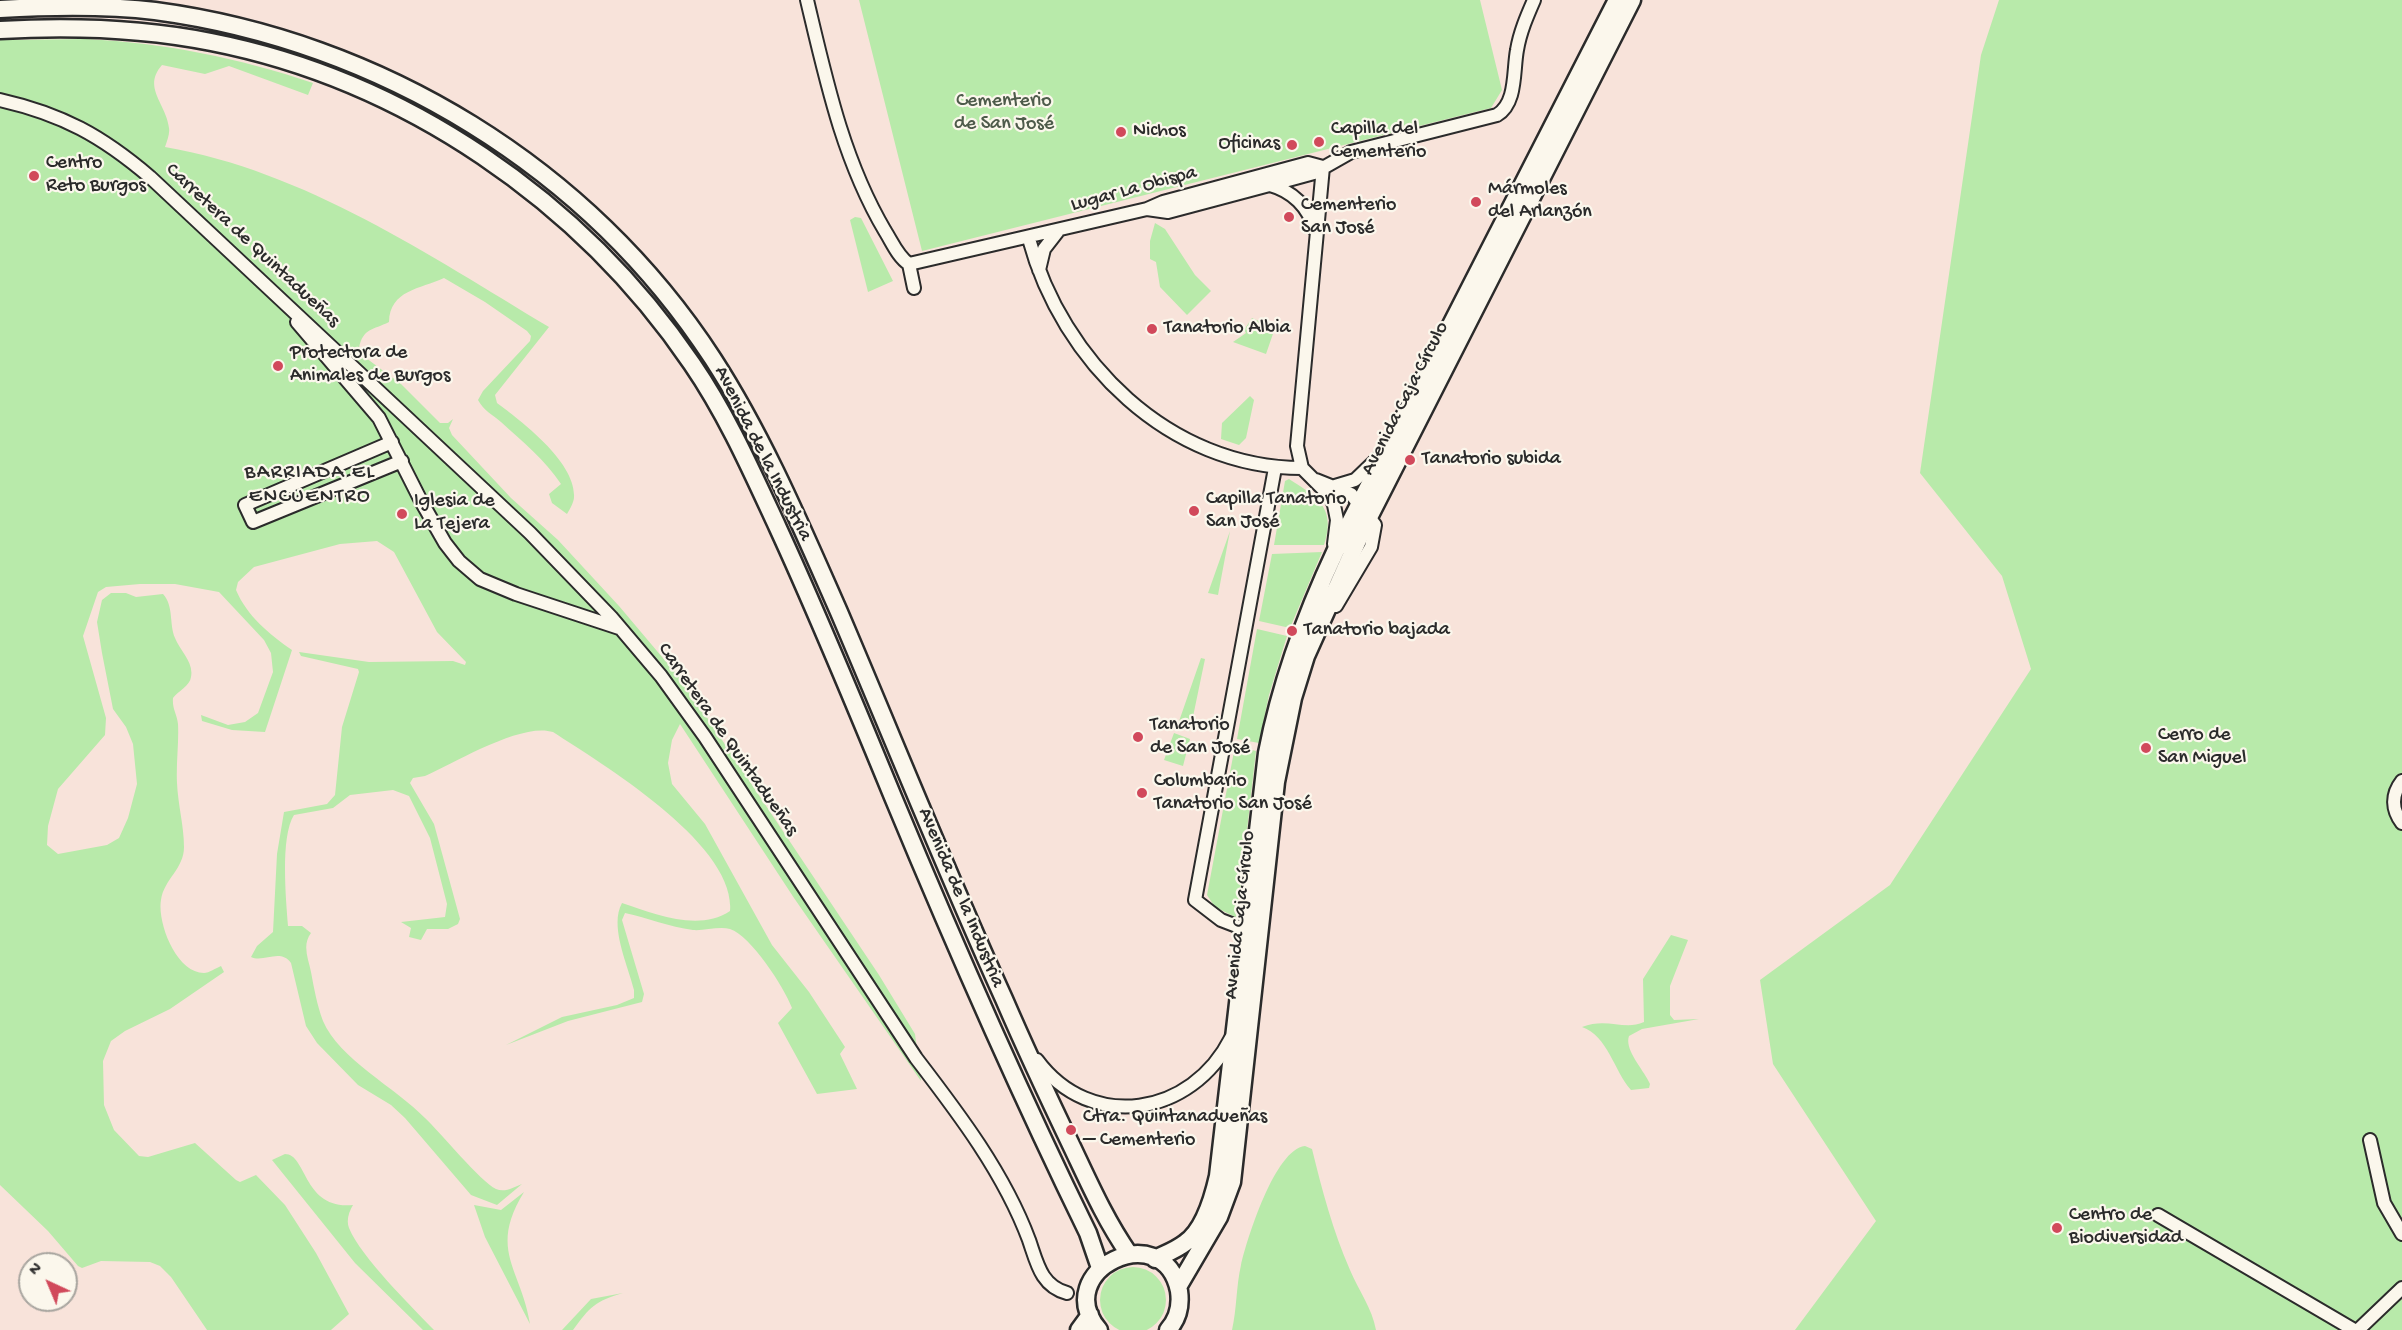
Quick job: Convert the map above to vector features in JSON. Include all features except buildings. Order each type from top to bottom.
[{"type":"main road","name":"Avenida Caja Círculo","points":[[1155,1259],[1179,1247],[1193,1236],[1212,1196],[1218,1176],[1260,804],[1270,737],[1288,666],[1316,593],[1369,507],[1390,444],[1617,0]]},
{"type":"main road","name":"Avenida Caja Círculo","points":[[1178,1287],[1214,1227],[1232,1182],[1276,783],[1288,719],[1306,656],[1369,507],[1632,0]]},
{"type":"main road","name":"Avenida de la Industria","points":[[0,9],[94,6],[155,11],[221,23],[327,53],[402,85],[455,114],[528,162],[586,211],[633,256],[691,327],[746,414],[789,501],[987,962],[1108,1222],[1129,1254]]},
{"type":"main road","name":"Avenida de la Industria","points":[[0,30],[104,28],[170,35],[233,47],[329,77],[359,89],[455,138],[547,204],[581,233],[639,296],[700,376],[742,453],[800,576],[932,890],[1088,1233],[1100,1268]]},
{"type":"main road","points":[[1099,1330],[1090,1315],[1088,1290],[1100,1268],[1118,1256],[1129,1254],[1155,1259],[1165,1266],[1178,1287],[1179,1308],[1168,1330]]},
{"type":"main road","points":[[1078,1330],[1090,1315]]},
{"type":"street","points":[[807,0],[850,160],[876,216],[900,255],[909,264],[914,288]]},
{"type":"street","name":"Lugar La Obispa","points":[[909,264],[1147,209],[1163,202],[1308,163],[1323,167],[1351,152],[1497,115],[1504,111],[1509,103],[1520,38],[1534,0]]},
{"type":"street","name":"Carretera de Quintadueñas","points":[[0,100],[57,116],[109,143],[150,177],[537,540],[620,628],[661,676],[705,737],[916,1058],[955,1108],[1013,1201],[1044,1280],[1056,1290],[1067,1293]]},
{"type":"street","points":[[1323,167],[1297,434],[1298,459],[1302,468],[1312,479],[1349,503],[1369,507]]},
{"type":"street","points":[[1147,209],[1168,212],[1314,173],[1323,167]]},
{"type":"street","points":[[1269,185],[1287,192],[1301,203],[1308,212],[1316,235]]},
{"type":"street","points":[[1039,271],[1044,249],[1058,231]]},
{"type":"street","points":[[1029,238],[1039,271],[1060,318],[1078,346],[1129,400],[1184,440],[1275,468],[1302,468]]},
{"type":"street","points":[[290,307],[297,322],[313,343],[379,418],[445,543],[459,561],[480,579],[570,614],[620,628]]},
{"type":"street","points":[[392,442],[245,505],[253,522],[402,461]]},
{"type":"street","points":[[1333,491],[1359,478],[1390,444]]},
{"type":"street","points":[[1247,930],[1221,920],[1195,900],[1275,468]]},
{"type":"street","points":[[1316,593],[1336,539],[1337,520],[1333,491]]},
{"type":"street","points":[[2402,781],[2394,800],[2395,814],[2402,823]]},
{"type":"street","name":"Avenida de la Industria","points":[[987,962],[1032,1054],[1041,1066],[1060,1086],[1098,1104],[1133,1107],[1160,1101],[1181,1092],[1218,1060],[1236,1029]]},
{"type":"street","points":[[2370,1140],[2384,1203],[2402,1234]]},
{"type":"street","points":[[2158,1215],[2351,1329],[2402,1288]]},
{"type":"green space","name":"Cementerio de San José","points":[[859,0],[1480,0],[1502,90],[1491,108],[922,251]]},
{"type":"green space","points":[[1999,0],[2402,0],[2402,1330],[1795,1330],[1876,1221],[1773,1064],[1760,980],[1890,885],[2031,669],[2002,576],[1920,473],[1981,55]]},
{"type":"green space","points":[[87,39],[145,44],[230,59],[313,83],[308,95],[229,66],[205,74],[162,65],[154,81],[169,128],[165,147],[217,159],[267,175],[316,196],[412,245],[549,327],[495,395],[497,403],[532,431],[566,470],[574,497],[567,514],[552,503],[549,494],[561,484],[555,475],[478,400],[483,391],[530,341],[531,336],[527,331],[485,302],[444,278],[416,288],[401,297],[391,311],[389,322],[366,333],[359,348],[366,358],[401,384],[440,423],[448,423],[453,419],[449,428],[452,435],[511,498],[558,540],[619,606],[684,683],[879,975],[915,1034],[921,1081],[794,898],[680,724],[672,740],[668,763],[672,784],[705,824],[772,945],[809,992],[845,1047],[840,1054],[857,1089],[817,1094],[778,1023],[792,1008],[788,999],[766,963],[738,934],[726,928],[684,929],[625,913],[622,920],[644,994],[642,1002],[568,1021],[506,1045],[562,1017],[617,1005],[634,998],[634,990],[619,934],[619,912],[622,903],[662,916],[691,921],[718,917],[730,911],[726,885],[712,859],[690,833],[662,808],[553,732],[540,730],[524,733],[489,745],[425,776],[413,778],[410,783],[434,824],[460,919],[458,924],[448,929],[427,929],[421,940],[409,937],[411,928],[401,922],[445,917],[447,904],[430,838],[409,796],[393,790],[350,795],[333,808],[294,815],[285,853],[288,926],[302,926],[311,933],[306,947],[307,957],[319,1009],[331,1035],[355,1060],[425,1118],[489,1185],[503,1190],[522,1184],[497,1205],[471,1195],[405,1118],[391,1105],[358,1085],[317,1043],[306,1026],[291,963],[277,956],[251,957],[257,946],[273,932],[277,854],[284,812],[327,804],[335,795],[342,727],[359,672],[358,669],[301,656],[299,652],[369,662],[453,661],[465,665],[466,662],[437,632],[394,552],[377,541],[340,544],[254,567],[238,582],[236,590],[252,616],[292,650],[265,732],[232,730],[202,721],[201,715],[228,725],[245,722],[258,713],[273,672],[271,653],[264,640],[219,592],[175,584],[140,584],[106,587],[98,592],[83,636],[106,718],[105,735],[58,789],[48,826],[47,845],[58,854],[107,845],[119,838],[128,818],[137,784],[133,744],[126,727],[113,709],[97,622],[102,600],[111,593],[126,593],[136,597],[163,594],[169,604],[175,638],[189,661],[191,677],[173,698],[178,724],[177,783],[184,847],[181,862],[163,893],[162,921],[170,945],[185,965],[194,971],[204,973],[221,966],[224,972],[170,1009],[125,1031],[111,1041],[103,1061],[104,1105],[114,1130],[139,1156],[148,1157],[195,1143],[236,1180],[240,1182],[256,1175],[285,1205],[316,1253],[349,1314],[331,1330],[207,1330],[171,1277],[160,1266],[150,1262],[101,1261],[82,1268],[78,1266],[78,1252],[66,1252],[48,1231],[0,1185],[0,40]]},
{"type":"green space","points":[[855,217],[861,218],[893,281],[868,292],[850,220]]},
{"type":"green space","points":[[1155,223],[1165,229],[1195,275],[1211,291],[1187,315],[1160,287],[1156,262],[1150,259],[1150,241]]},
{"type":"green space","points":[[1252,318],[1275,328],[1266,354],[1233,342],[1246,333],[1244,330]]},
{"type":"green space","points":[[1250,396],[1254,400],[1246,438],[1239,445],[1221,439],[1222,423]]},
{"type":"green space","points":[[1289,479],[1316,498],[1326,512],[1328,521],[1324,545],[1274,545],[1285,481]]},
{"type":"green space","points":[[1230,531],[1218,595],[1208,593]]},
{"type":"green space","points":[[1322,552],[1290,628],[1259,621],[1272,554]]},
{"type":"green space","points":[[1257,629],[1287,636],[1269,695],[1259,743],[1237,739]]},
{"type":"green space","points":[[1201,658],[1205,659],[1190,731],[1177,727]]},
{"type":"green space","points":[[1174,733],[1190,739],[1183,766],[1164,760]]},
{"type":"green space","points":[[1235,746],[1256,751],[1237,918],[1215,907],[1207,895]]},
{"type":"green space","points":[[1671,935],[1688,940],[1670,986],[1670,1015],[1674,1020],[1699,1019],[1642,1029],[1629,1036],[1628,1042],[1632,1054],[1650,1084],[1649,1088],[1631,1090],[1598,1038],[1582,1027],[1599,1023],[1629,1025],[1644,1022],[1643,979]]},
{"type":"green space","points":[[1305,1146],[1312,1149],[1338,1240],[1372,1314],[1376,1330],[1232,1330],[1241,1265],[1256,1217],[1273,1178],[1283,1162],[1294,1151]]},
{"type":"green space","points":[[285,1154],[292,1156],[315,1191],[324,1199],[337,1204],[353,1205],[348,1222],[355,1240],[387,1281],[434,1330],[423,1330],[355,1263],[272,1160]]},
{"type":"green space","points":[[524,1192],[508,1230],[508,1245],[510,1259],[530,1324],[485,1237],[474,1205],[501,1210]]},
{"type":"green space","points":[[1133,1267],[1146,1270],[1156,1277],[1163,1287],[1166,1300],[1163,1313],[1156,1323],[1146,1330],[1133,1333],[1120,1330],[1110,1323],[1103,1313],[1100,1300],[1103,1287],[1110,1277],[1120,1270]]},
{"type":"green space","points":[[623,1293],[594,1306],[573,1330],[562,1330],[591,1299]]},
{"type":"place","name":"Nichos","points":[[1121,132]]},
{"type":"place","name":"Capilla del Cementerio","points":[[1319,142]]},
{"type":"place","name":"Oficinas","points":[[1292,145]]},
{"type":"place","name":"Centro Reto Burgos","points":[[34,176]]},
{"type":"place","name":"Mármoles del Arlanzón","points":[[1476,202]]},
{"type":"place","name":"Cementerio San José","points":[[1289,217]]},
{"type":"place","name":"Tanatorio Albia","points":[[1152,329]]},
{"type":"place","name":"Protectora de Animales de Burgos","points":[[278,366]]},
{"type":"place","name":"Tanatorio subida","points":[[1410,460]]},
{"type":"place","name":"Capilla Tanatorio San José","points":[[1194,511]]},
{"type":"place","name":"Iglesia de La Tejera","points":[[402,514]]},
{"type":"place","name":"Tanatorio bajada","points":[[1292,631]]},
{"type":"place","name":"Tanatorio de San José","points":[[1138,737]]},
{"type":"place","name":"Cerro de San Miguel","points":[[2146,748]]},
{"type":"place","name":"Columbario Tanatorio San José","points":[[1142,793]]},
{"type":"place","name":"Ctra. Quintanadueñas – Cementerio","points":[[1071,1130]]},
{"type":"place","name":"Centro de Biodiversidad","points":[[2057,1228]]},
{"type":"district","name":"BARRIADA EL ENCUENTRO","points":[[310,486]]}]
